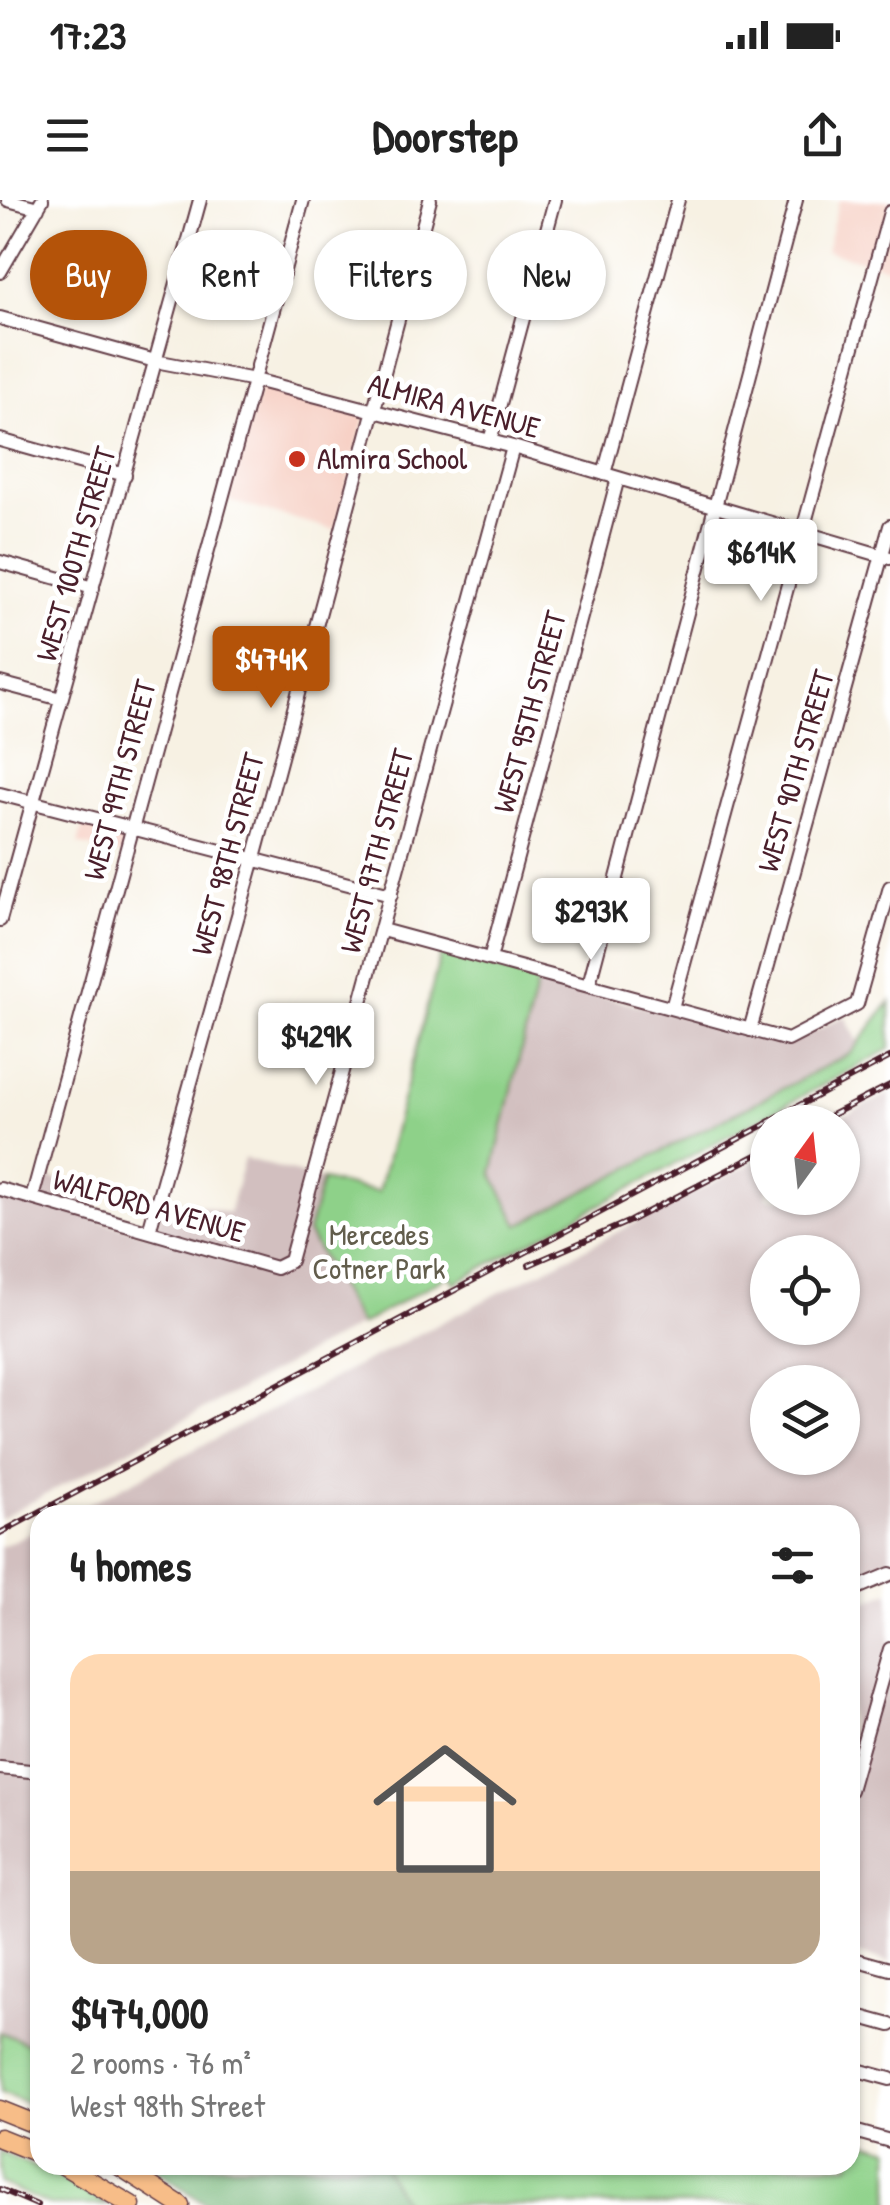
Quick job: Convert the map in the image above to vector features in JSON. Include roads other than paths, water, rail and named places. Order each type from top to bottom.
[{"type":"highway","points":[[0,2110],[30,2122]]},
{"type":"highway","points":[[0,2138],[30,2150]]},
{"type":"highway","points":[[81,2175],[132,2205]]},
{"type":"highway","points":[[134,2175],[180,2205]]},
{"type":"street","points":[[0,272],[40,204],[8,200]]},
{"type":"street","name":"WEST 100TH STREET","points":[[1,911],[200,200]]},
{"type":"street","name":"WEST 99TH STREET","points":[[32,1198],[303,200]]},
{"type":"street","name":"WEST 98TH STREET","points":[[150,1231],[430,200]]},
{"type":"street","points":[[490,441],[555,200]]},
{"type":"street","name":"WEST 95TH STREET","points":[[490,959],[678,200]]},
{"type":"street","points":[[590,984],[796,200]]},
{"type":"street","points":[[672,1008],[890,212]]},
{"type":"street","name":"ALMIRA AVENUE","points":[[0,318],[155,361],[255,380],[513,447],[886,557]]},
{"type":"street","points":[[0,440],[125,475]]},
{"type":"street","name":"WEST 97TH STREET","points":[[284,1266],[290,1261],[513,447]]},
{"type":"street","name":"WEST 90TH STREET","points":[[750,1030],[886,557],[890,526]]},
{"type":"street","points":[[0,562],[93,588]]},
{"type":"street","points":[[0,683],[61,699]]},
{"type":"street","points":[[0,794],[391,895]]},
{"type":"street","points":[[382,930],[788,1040],[857,1004],[890,887]]},
{"type":"street","name":"WALFORD AVENUE","points":[[0,1190],[276,1268],[284,1266]]},
{"type":"street","points":[[860,1586],[890,1574]]},
{"type":"street","points":[[860,1755],[890,1649]]},
{"type":"street","points":[[0,1768],[30,1771]]},
{"type":"street","points":[[860,1961],[890,1969]]},
{"type":"street","points":[[860,2017],[890,2025]]},
{"type":"street","points":[[860,2071],[890,2079]]},
{"type":"street","points":[[860,2133],[890,2141]]},
{"type":"railway","points":[[800,1105],[890,1057]]},
{"type":"railway","points":[[851,1105],[890,1085]]},
{"type":"railway","points":[[52,1505],[750,1133]]},
{"type":"railway","points":[[529,1265],[630,1221],[750,1158]]},
{"type":"railway","points":[[0,1533],[30,1517]]},
{"type":"railway","points":[[0,2189],[37,2205]]},
{"type":"place","name":"Almira School","points":[[297,459]]},
{"type":"park label","name":"Mercedes Cotner Park","points":[[379,1252]]}]
